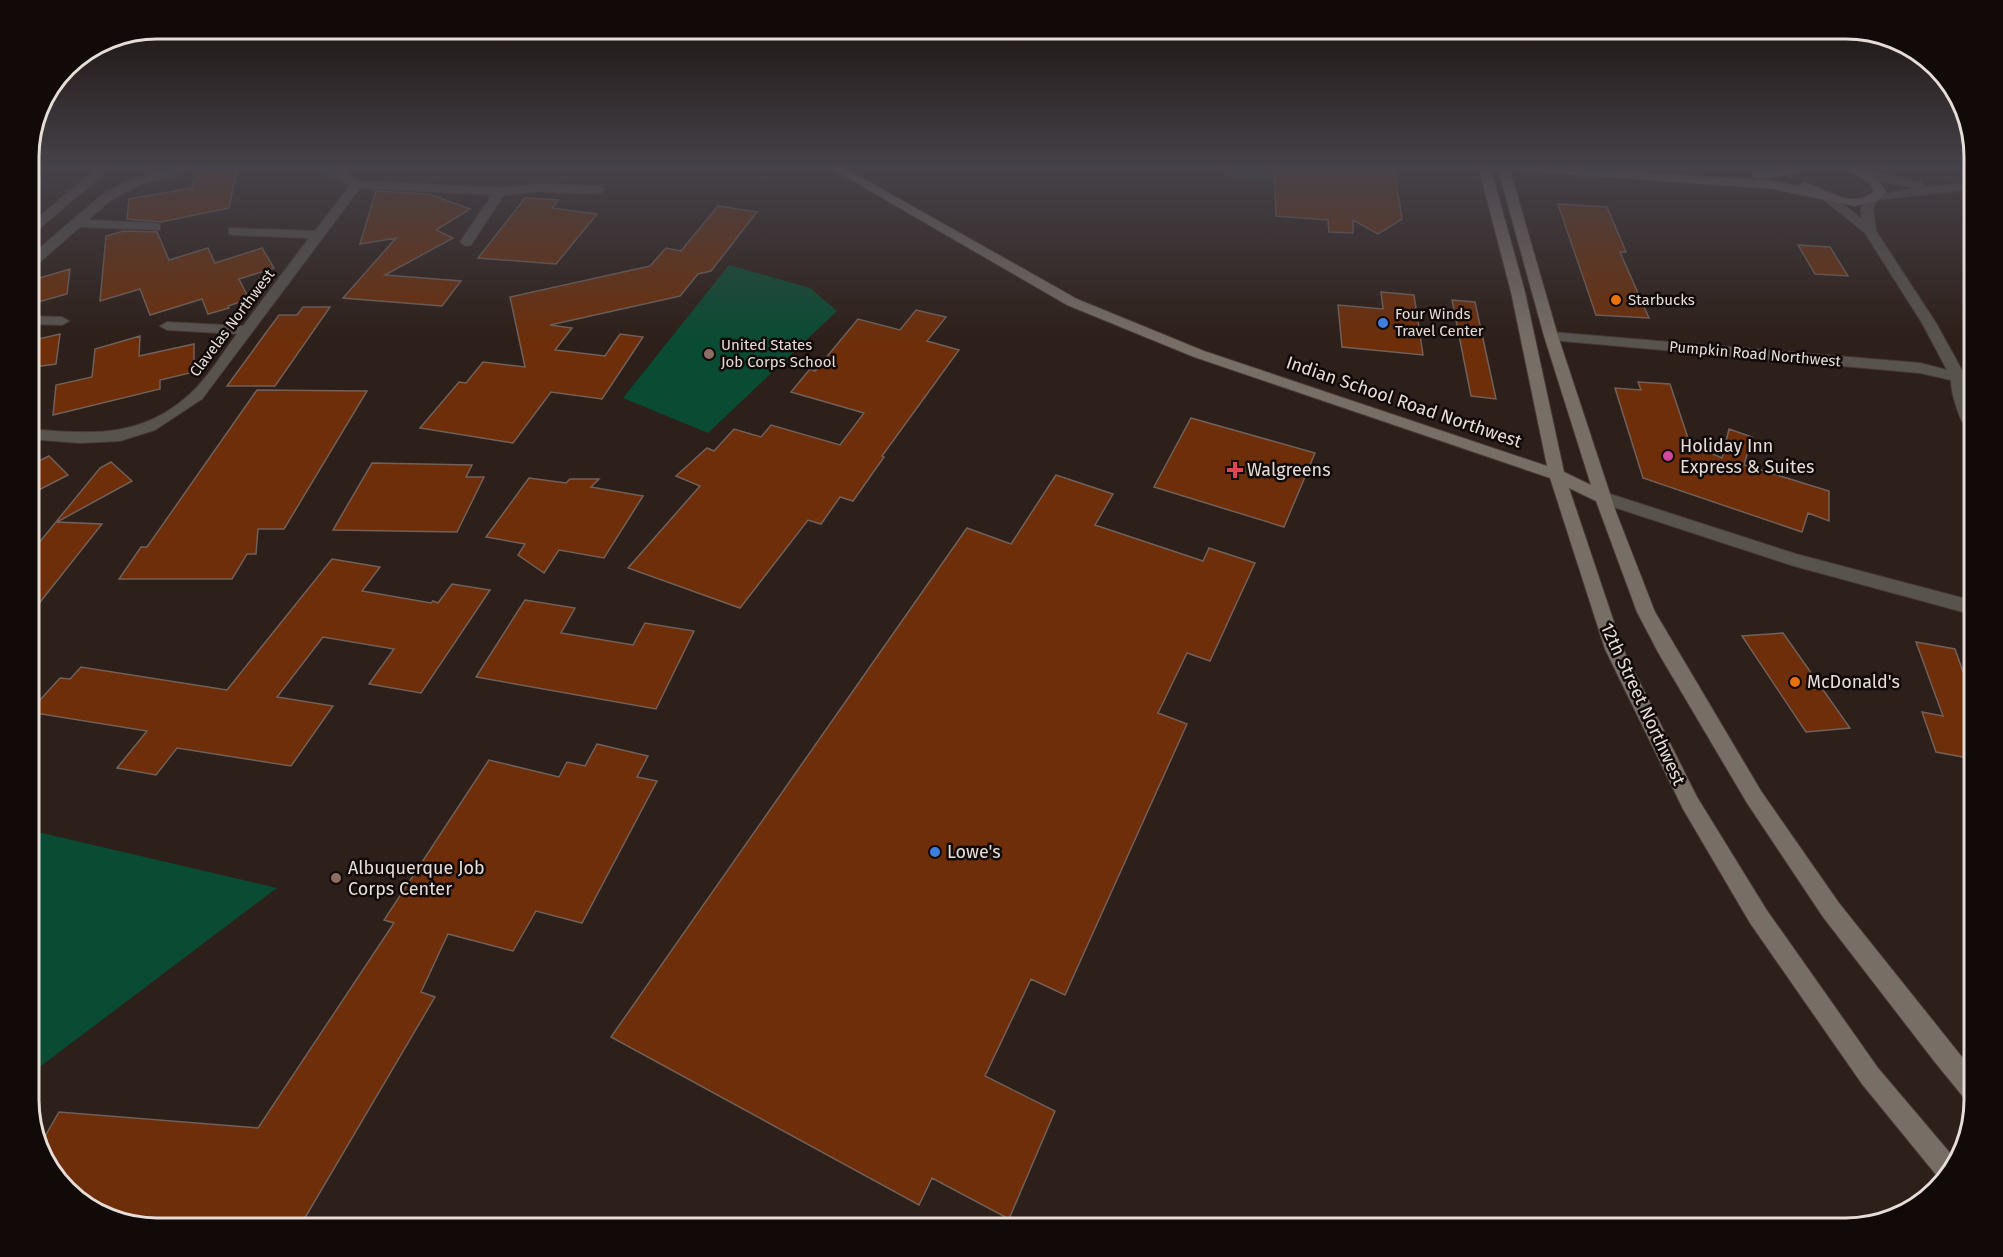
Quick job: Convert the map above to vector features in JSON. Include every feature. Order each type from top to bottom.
[{"type":"main road","name":"Indian School Road Northwest","points":[[938,225],[1072,302],[1199,354],[1557,475],[1604,498]]},
{"type":"main road","name":"12th Street Northwest","points":[[1500,225],[1518,292],[1557,475],[1614,650],[1690,803],[1758,916],[1870,1076],[1944,1165]]},
{"type":"main road","points":[[1519,225],[1551,336],[1604,498],[1651,621],[1754,797],[1831,910],[1964,1078]]},
{"type":"street","points":[[39,255],[74,225]]},
{"type":"street","points":[[109,225],[156,227]]},
{"type":"street","name":"Clavelas Northwest","points":[[39,435],[98,438],[131,434],[169,416],[197,396],[327,225]]},
{"type":"street","points":[[466,242],[478,225]]},
{"type":"street","points":[[1861,225],[1870,231],[1929,323],[1958,377],[1958,392],[1964,406]]},
{"type":"street","points":[[1869,225],[1870,231]]},
{"type":"street","points":[[233,231],[319,235]]},
{"type":"street","points":[[39,320],[62,321]]},
{"type":"street","points":[[167,326],[247,330]]},
{"type":"street","name":"Pumpkin Road Northwest","points":[[1551,336],[1920,368],[1964,377]]},
{"type":"street","name":"Indian School Road Northwest","points":[[1604,498],[1794,560],[1964,605]]},
{"type":"green space","points":[[729,265],[810,288],[837,311],[708,433],[623,398]]},
{"type":"green space","points":[[39,832],[277,888],[39,1067]]},
{"type":"building","points":[[366,225],[445,225],[436,230],[453,238],[385,275],[461,281],[442,306],[343,298],[396,238],[360,244]]},
{"type":"building","points":[[504,225],[588,225],[556,264],[478,258]]},
{"type":"building","points":[[703,225],[747,225],[711,271],[698,274],[680,296],[550,325],[572,328],[555,350],[605,356],[620,334],[643,337],[602,399],[551,392],[513,443],[420,428],[459,382],[466,383],[483,362],[525,367],[510,297],[650,266],[666,248],[681,251]]},
{"type":"building","points":[[1328,225],[1353,225],[1353,233],[1329,232]]},
{"type":"building","points":[[1361,225],[1393,225],[1378,234]]},
{"type":"building","points":[[1565,225],[1614,225],[1626,252],[1620,252],[1649,318],[1596,315]]},
{"type":"building","points":[[124,231],[157,232],[169,260],[208,248],[215,263],[262,248],[274,268],[239,279],[249,299],[228,306],[229,308],[208,314],[202,299],[150,315],[140,289],[100,301],[106,236]]},
{"type":"building","points":[[1798,245],[1830,247],[1848,276],[1815,274]]},
{"type":"building","points":[[70,269],[67,294],[39,302],[39,278]]},
{"type":"building","points":[[1381,292],[1414,295],[1423,355],[1342,347],[1338,305],[1383,309]]},
{"type":"building","points":[[1452,300],[1475,302],[1496,399],[1471,396]]},
{"type":"building","points":[[303,307],[330,307],[275,386],[227,386],[279,315],[297,315]]},
{"type":"building","points":[[916,310],[946,317],[927,341],[959,350],[882,456],[884,457],[853,501],[840,497],[821,524],[808,520],[740,608],[628,568],[700,486],[676,476],[707,448],[714,451],[734,429],[761,437],[771,425],[840,445],[864,413],[791,392],[810,369],[815,371],[858,319],[900,330]]},
{"type":"building","points":[[60,334],[56,364],[39,366],[39,339]]},
{"type":"building","points":[[140,336],[139,356],[194,344],[194,372],[160,380],[160,389],[53,415],[56,385],[92,377],[95,349]]},
{"type":"building","name":"Holiday Inn Express & Suites","points":[[1638,382],[1670,384],[1690,444],[1722,458],[1729,429],[1752,437],[1744,465],[1829,491],[1829,521],[1808,513],[1802,532],[1643,478],[1615,388],[1641,390]]},
{"type":"building","points":[[257,390],[367,391],[284,529],[258,529],[256,554],[247,554],[232,579],[119,579],[141,547],[147,547]]},
{"type":"building","name":"Walgreens","points":[[1191,418],[1315,453],[1284,527],[1154,487]]},
{"type":"building","points":[[49,456],[68,475],[39,490],[39,461]]},
{"type":"building","points":[[111,462],[132,481],[57,522],[102,524],[39,603],[39,543],[100,468]]},
{"type":"building","points":[[372,463],[472,465],[466,477],[484,477],[457,532],[333,530]]},
{"type":"building","name":"Lowe's","points":[[1056,475],[1113,494],[1095,525],[1203,561],[1209,548],[1255,563],[1210,661],[1187,653],[1158,713],[1187,724],[1065,995],[1031,979],[985,1076],[1055,1111],[1009,1218],[1007,1218],[932,1178],[919,1205],[611,1037],[967,528],[1011,544]]},
{"type":"building","points":[[529,478],[566,483],[570,479],[599,479],[591,487],[643,496],[604,558],[559,550],[544,573],[518,555],[525,544],[486,537]]},
{"type":"building","points":[[332,559],[380,567],[362,591],[438,603],[452,584],[490,590],[421,693],[369,684],[394,649],[323,637],[277,697],[333,706],[291,766],[177,748],[156,775],[117,768],[147,731],[39,714],[39,701],[60,678],[70,679],[81,667],[227,690]]},
{"type":"building","points":[[525,600],[575,608],[561,633],[633,645],[645,623],[694,631],[656,709],[476,677]]},
{"type":"building","name":"McDonald's","points":[[1783,633],[1850,728],[1806,732],[1742,636]]},
{"type":"building","points":[[1916,642],[1955,649],[1964,675],[1964,757],[1936,752],[1922,712],[1943,716]]},
{"type":"building","points":[[597,744],[648,756],[637,777],[657,781],[582,923],[536,911],[513,951],[448,934],[421,992],[435,997],[305,1218],[149,1218],[134,1216],[119,1212],[91,1198],[63,1172],[45,1136],[59,1112],[258,1128],[394,923],[384,920],[489,760],[559,777],[567,762],[585,766]]},
{"type":"place","name":"Starbucks","points":[[1616,300]]},
{"type":"place","name":"Four Winds Travel Center","points":[[1383,323]]},
{"type":"place","name":"United States Job Corps School","points":[[709,354]]},
{"type":"place","name":"Holiday Inn Express & Suites","points":[[1668,456]]},
{"type":"place","name":"Walgreens","points":[[1235,470]]},
{"type":"place","name":"McDonald's","points":[[1795,682]]},
{"type":"place","name":"Lowe's","points":[[935,852]]},
{"type":"place","name":"Albuquerque Job Corps Center","points":[[336,878]]}]
